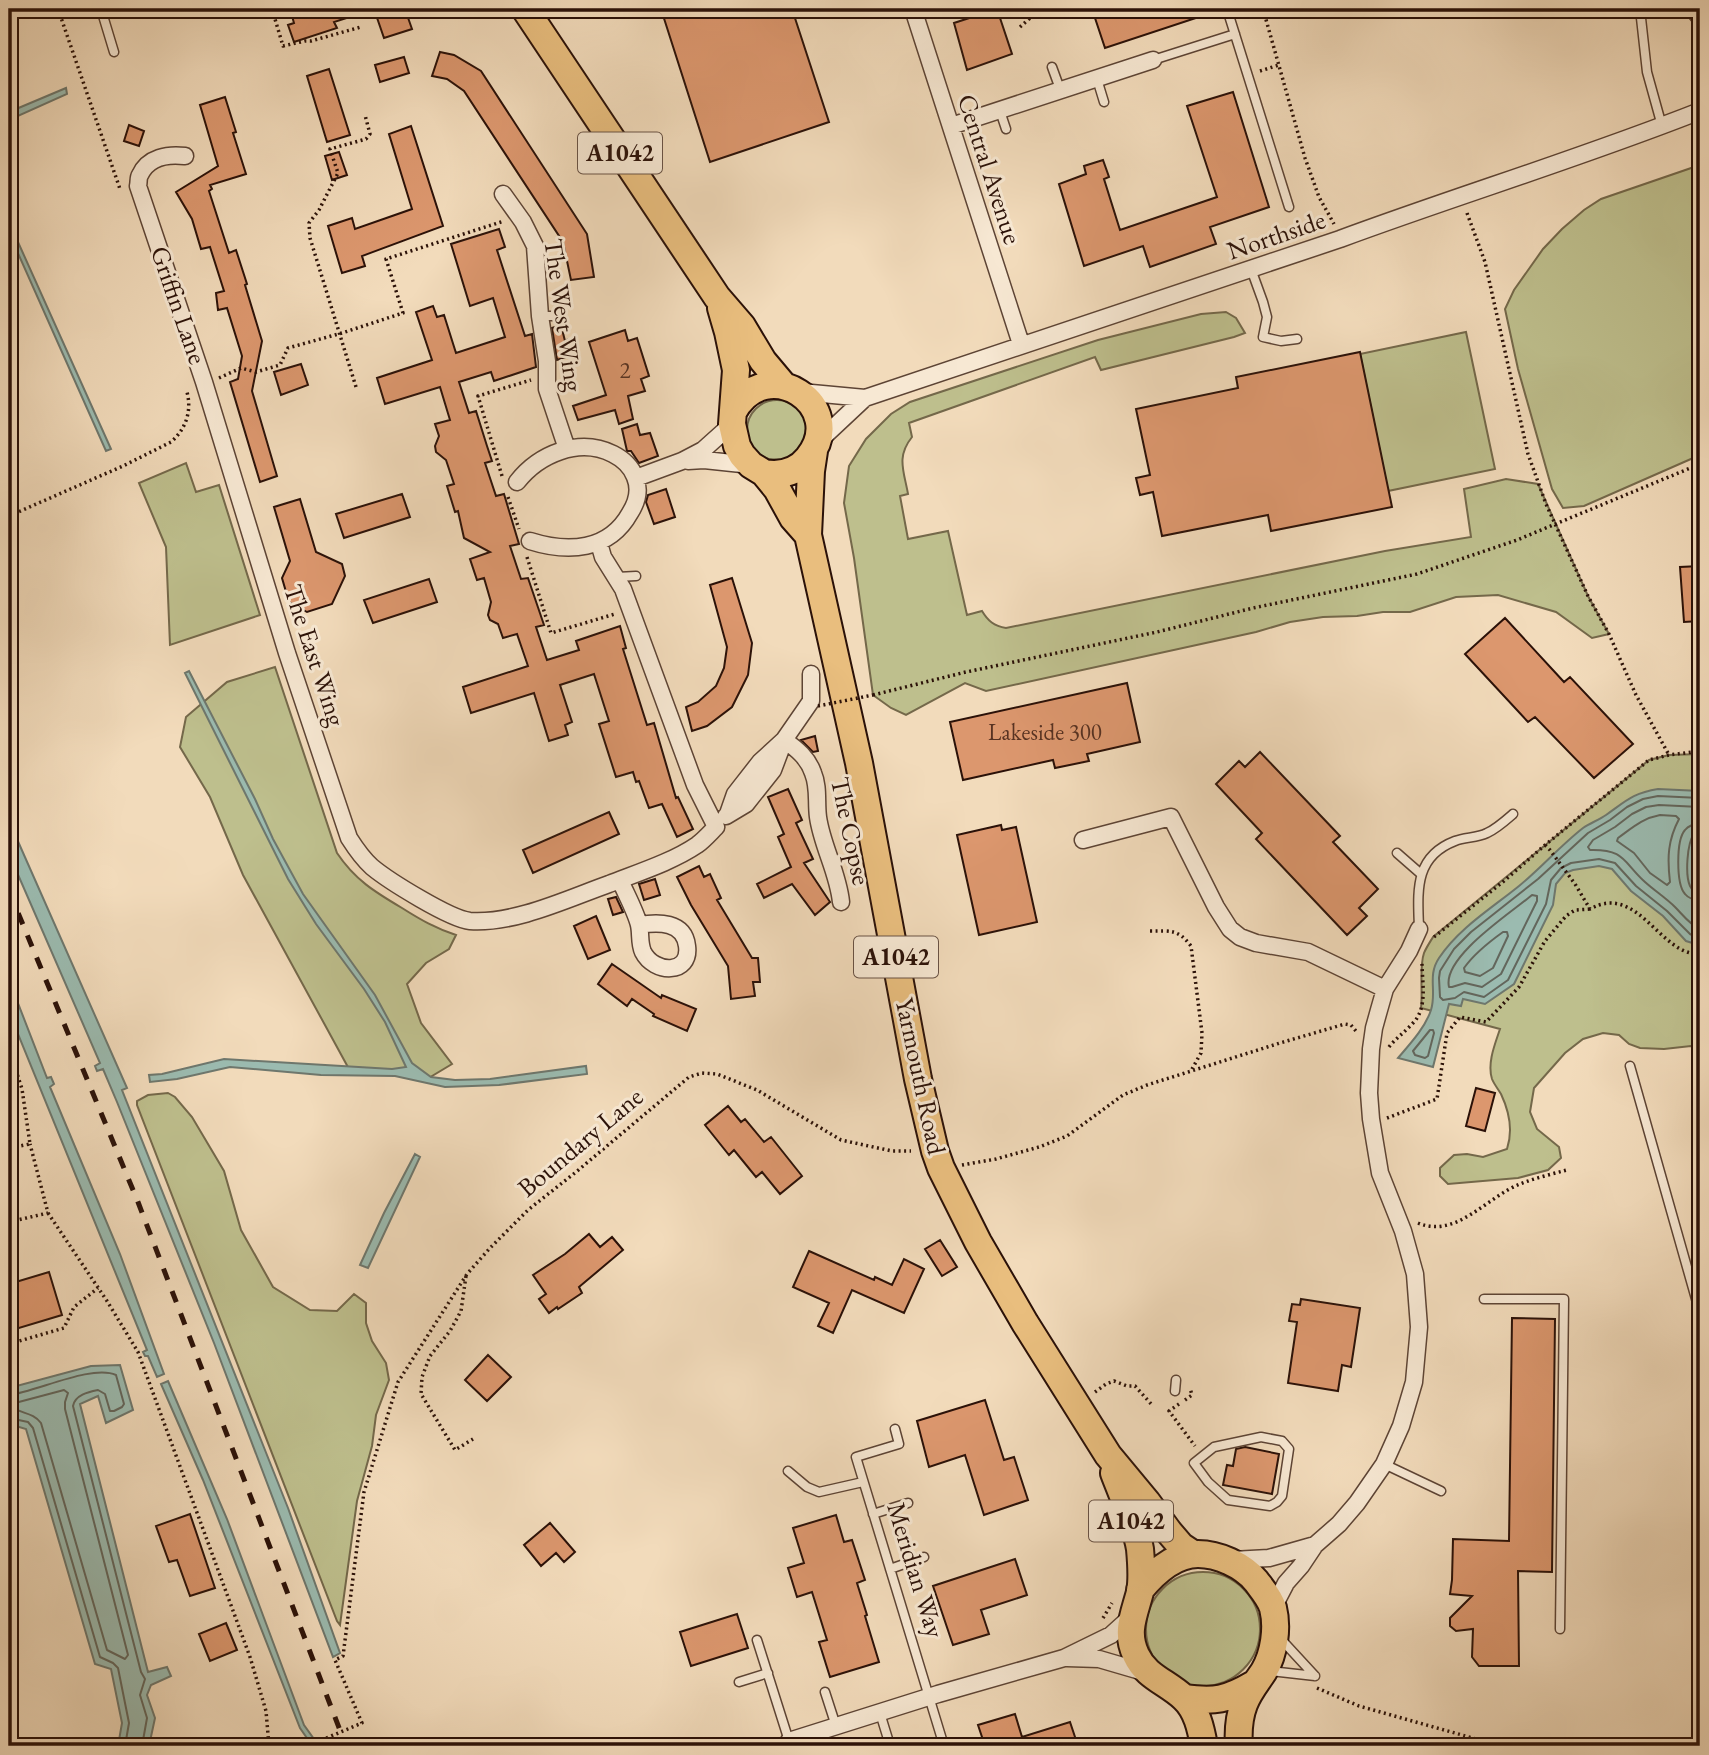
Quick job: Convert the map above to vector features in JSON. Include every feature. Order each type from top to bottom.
[{"type":"highway","name":"Yarmouth Road","points":[[525,9],[717,297],[742,326],[763,361],[793,389],[810,400],[816,410],[820,433],[811,471],[808,535],[859,763],[918,1079],[938,1160],[978,1242],[1108,1455],[1181,1546],[1193,1554]]},
{"type":"highway","name":"Yarmouth Road","points":[[717,297],[736,370],[732,418],[737,446],[742,455],[778,489],[793,518],[808,535]]},
{"type":"highway","points":[[732,418],[739,401],[755,389],[773,385],[793,389]]},
{"type":"highway","points":[[758,469],[774,475],[792,471],[804,464],[816,447]]},
{"type":"highway","name":"Yarmouth Road","points":[[1108,1455],[1140,1550],[1140,1590],[1132,1616],[1131,1635],[1136,1655],[1149,1674],[1184,1698],[1195,1712],[1204,1746]]},
{"type":"highway","points":[[1140,1590],[1151,1576],[1193,1554],[1207,1554],[1225,1560],[1250,1574],[1263,1590],[1274,1620],[1272,1653],[1244,1703],[1238,1734],[1239,1746]]},
{"type":"highway","points":[[1184,1698],[1222,1699],[1239,1693],[1259,1677]]},
{"type":"street","name":"Central Avenue","points":[[913,9],[1021,344]]},
{"type":"street","points":[[951,126],[1153,60]]},
{"type":"street","name":"Northside","points":[[816,447],[865,398],[1562,163],[1700,111]]},
{"type":"street","points":[[185,156],[161,156],[140,174],[138,186],[204,382]]},
{"type":"street","name":"The West Wing","points":[[503,194],[535,246],[549,316],[547,389],[567,449]]},
{"type":"street","name":"The East Wing","points":[[204,382],[287,653],[349,838],[358,853],[371,866],[444,912],[468,921],[488,920],[530,913],[647,869],[700,844],[716,827]]},
{"type":"street","name":"Northside","points":[[793,389],[865,398]]},
{"type":"street","points":[[636,478],[703,450],[732,418]]},
{"type":"street","points":[[511,483],[533,465],[567,449],[584,447],[609,452],[621,459],[631,467],[636,478],[638,492],[629,516],[620,527],[599,543],[558,547],[526,543]]},
{"type":"street","points":[[682,461],[704,460],[758,469]]},
{"type":"street","points":[[599,543],[603,557],[617,577],[695,785],[716,827],[729,814],[746,804],[773,770],[784,740],[811,701],[811,674]]},
{"type":"street","name":"The Copse","points":[[784,740],[805,757],[814,773],[818,818],[835,870],[841,902]]},
{"type":"street","points":[[1083,840],[1171,817],[1216,907],[1230,929],[1240,937],[1256,943],[1308,952],[1385,989]]},
{"type":"street","points":[[620,880],[639,925]]},
{"type":"street","points":[[1274,1620],[1286,1583],[1315,1545],[1339,1524],[1357,1503],[1384,1464],[1401,1426],[1414,1382],[1419,1327],[1415,1275],[1403,1231],[1380,1173],[1369,1093],[1374,1028],[1385,989],[1409,951],[1419,929]]},
{"type":"street","points":[[1225,1560],[1269,1558],[1315,1545]]},
{"type":"street","points":[[790,1744],[836,1726],[1064,1658],[1111,1635],[1132,1616]]},
{"type":"street","points":[[1064,1658],[1099,1659],[1149,1674]]},
{"type":"lane","points":[[101,9],[114,52]]},
{"type":"lane","points":[[1227,9],[1289,207]]},
{"type":"lane","points":[[1640,9],[1647,72],[1662,126]]},
{"type":"lane","points":[[1688,9],[1700,24]]},
{"type":"lane","points":[[1153,60],[1235,34]]},
{"type":"lane","points":[[1052,67],[1060,89]]},
{"type":"lane","points":[[1097,79],[1104,102]]},
{"type":"lane","points":[[1000,110],[1006,130]]},
{"type":"lane","points":[[1251,269],[1267,317],[1263,337],[1281,341],[1297,339]]},
{"type":"lane","points":[[617,577],[636,576]]},
{"type":"lane","points":[[1419,929],[1418,887],[1426,863],[1439,850],[1454,841],[1485,834],[1513,814]]},
{"type":"lane","points":[[1397,853],[1421,874]]},
{"type":"lane","points":[[1630,1066],[1700,1313]]},
{"type":"lane","points":[[1484,1299],[1564,1299],[1560,1629]]},
{"type":"lane","points":[[1175,1391],[1176,1380]]},
{"type":"lane","name":"Meridian Way","points":[[895,1429],[899,1444],[856,1457],[944,1746]]},
{"type":"lane","points":[[1261,1437],[1282,1441],[1289,1449],[1282,1496],[1277,1503],[1270,1506],[1228,1500],[1208,1482],[1194,1463],[1203,1457],[1213,1447],[1261,1437]]},
{"type":"lane","points":[[1384,1464],[1440,1491]]},
{"type":"lane","points":[[788,1471],[807,1487],[819,1492],[863,1482]]},
{"type":"lane","points":[[873,1514],[908,1503]]},
{"type":"lane","points":[[890,1569],[924,1557]]},
{"type":"lane","points":[[1274,1620],[1315,1676]]},
{"type":"lane","points":[[757,1640],[790,1744]]},
{"type":"lane","points":[[739,1682],[768,1673]]},
{"type":"lane","points":[[1259,1677],[1315,1676]]},
{"type":"lane","points":[[825,1692],[836,1726]]},
{"type":"lane","points":[[880,1713],[888,1739]]},
{"type":"path","points":[[58,9],[120,189]]},
{"type":"path","points":[[272,9],[283,46],[361,27]]},
{"type":"path","points":[[1020,27],[1035,9]]},
{"type":"path","points":[[1263,9],[1310,171],[1319,197],[1340,239]]},
{"type":"path","points":[[1248,74],[1280,65]]},
{"type":"path","points":[[356,387],[310,238],[309,223],[319,210],[338,173],[330,149],[366,139],[370,134],[365,116]]},
{"type":"path","points":[[1460,197],[1474,227],[1485,262],[1528,454],[1538,484],[1588,596],[1636,695],[1669,755]]},
{"type":"path","points":[[204,382],[213,381],[241,368],[256,372],[281,365],[288,348],[403,313],[386,259],[501,223],[517,215]]},
{"type":"path","points":[[511,483],[478,396],[547,375]]},
{"type":"path","name":"Griffin Lane","points":[[9,516],[171,442],[187,421],[187,391]]},
{"type":"path","points":[[818,706],[1417,574],[1556,525],[1700,464]]},
{"type":"path","points":[[508,498],[526,543],[551,633],[630,609]]},
{"type":"path","points":[[1429,945],[1433,937],[1648,760],[1700,751]]},
{"type":"path","points":[[1545,845],[1575,884],[1590,909]]},
{"type":"path","points":[[1383,1108],[1384,1120],[1437,1099],[1447,1033],[1460,1017],[1486,1022],[1519,987],[1545,940],[1566,916],[1575,910],[1590,909],[1600,903],[1635,910],[1683,952],[1700,954]]},
{"type":"path","points":[[1150,931],[1171,931],[1183,936],[1191,946],[1202,1033],[1201,1054],[1192,1070]]},
{"type":"path","points":[[1389,1047],[1415,1021],[1421,1008],[1424,952]]},
{"type":"path","points":[[938,1160],[996,1159],[1039,1147],[1067,1136],[1122,1095],[1192,1070],[1345,1024],[1356,1030],[1358,1043],[1371,1049]]},
{"type":"path","points":[[9,1049],[22,1089],[30,1144],[48,1213],[138,1352],[250,1657],[266,1711],[269,1746]]},
{"type":"path","name":"Boundary Lane","points":[[467,1274],[528,1210],[689,1077],[702,1073],[717,1074],[757,1090],[841,1140],[938,1160]]},
{"type":"path","points":[[9,1148],[30,1144]]},
{"type":"path","points":[[1391,1202],[1418,1223],[1430,1227],[1448,1225],[1518,1185],[1567,1170]]},
{"type":"path","points":[[9,1222],[48,1213]]},
{"type":"path","points":[[467,1274],[461,1311],[450,1331],[430,1356],[422,1377],[421,1394],[456,1450],[473,1439]]},
{"type":"path","points":[[319,1746],[324,1739],[362,1723],[335,1660],[343,1656],[364,1492],[398,1382],[467,1274]]},
{"type":"path","points":[[9,1344],[64,1328],[74,1307],[98,1288]]},
{"type":"path","points":[[1176,1380],[1189,1386],[1192,1395],[1169,1410],[1203,1457]]},
{"type":"path","points":[[1075,1402],[1114,1381],[1135,1386],[1153,1406]]},
{"type":"path","points":[[1315,1676],[1311,1686],[1359,1706],[1501,1746]]},
{"type":"green space","points":[[1700,165],[1700,455],[1584,506],[1563,508],[1552,489],[1518,369],[1505,309],[1514,290],[1543,249],[1584,210],[1601,199]]},
{"type":"green space","points":[[1226,312],[1236,318],[1245,333],[1101,370],[1095,357],[909,423],[912,437],[904,451],[902,464],[908,494],[900,496],[908,539],[948,531],[967,615],[982,611],[992,622],[1006,628],[1385,551],[1471,537],[1464,489],[1506,479],[1538,484],[1588,596],[1609,634],[1592,638],[1556,612],[1498,595],[1456,597],[1410,612],[1323,617],[1290,622],[1256,632],[986,691],[965,683],[906,715],[873,695],[844,503],[849,466],[866,439],[891,414],[910,402],[1098,340],[1201,314]]},
{"type":"green space","points":[[1466,332],[1495,469],[1388,491],[1360,354]]},
{"type":"green space","points":[[771,400],[783,400],[802,413],[807,430],[805,442],[794,455],[783,460],[771,460],[752,447],[747,436],[747,424],[760,405]]},
{"type":"green space","points":[[186,463],[196,492],[219,485],[260,615],[170,645],[166,547],[139,483]]},
{"type":"green space","points":[[275,667],[337,853],[351,871],[374,891],[422,920],[456,935],[449,949],[426,963],[407,984],[421,1023],[452,1064],[427,1079],[349,1069],[243,875],[210,797],[180,747],[186,717],[227,682]]},
{"type":"green space","points":[[1700,754],[1700,1048],[1640,1048],[1629,1044],[1619,1035],[1603,1033],[1583,1039],[1565,1053],[1534,1088],[1530,1112],[1537,1129],[1559,1147],[1561,1158],[1548,1170],[1518,1178],[1448,1184],[1440,1176],[1440,1168],[1454,1155],[1483,1157],[1507,1149],[1510,1128],[1506,1107],[1493,1081],[1490,1067],[1500,1029],[1421,1008],[1422,965],[1428,945],[1433,937],[1649,760],[1669,755]]},
{"type":"green space","points":[[168,1093],[175,1097],[192,1117],[224,1171],[241,1230],[273,1287],[310,1310],[337,1311],[354,1294],[366,1303],[366,1323],[372,1341],[386,1363],[389,1380],[376,1415],[372,1446],[357,1501],[340,1625],[137,1105],[137,1101],[148,1095]]},
{"type":"green space","points":[[1203,1572],[1225,1576],[1244,1588],[1256,1607],[1260,1629],[1256,1651],[1244,1670],[1225,1682],[1203,1686],[1181,1682],[1162,1670],[1150,1651],[1146,1629],[1150,1607],[1162,1588],[1181,1576]]},
{"type":"water","points":[[66,88],[67,94],[9,120],[9,112]]},
{"type":"water","points":[[9,222],[111,449],[106,451],[9,233]]},
{"type":"water","points":[[189,671],[303,894],[375,995],[412,1063],[431,1077],[455,1080],[490,1079],[586,1066],[587,1074],[499,1085],[445,1087],[395,1076],[321,1075],[230,1067],[150,1082],[149,1075],[224,1059],[392,1069],[406,1067],[385,1022],[288,879],[185,673]]},
{"type":"water","points":[[1658,789],[1700,791],[1700,828],[1695,846],[1695,865],[1700,899],[1700,945],[1686,941],[1663,916],[1631,891],[1612,869],[1599,866],[1573,870],[1565,873],[1556,884],[1553,905],[1514,984],[1485,1004],[1463,999],[1461,1006],[1449,1004],[1433,1067],[1398,1058],[1417,1036],[1428,1017],[1433,1003],[1435,965],[1456,937],[1527,879],[1583,828],[1630,798]]},
{"type":"water","points":[[9,821],[127,1088],[122,1090],[288,1508],[340,1653],[333,1657],[214,1343],[117,1102],[103,1069],[97,1071],[95,1066],[100,1063],[9,854]]},
{"type":"water","points":[[9,980],[47,1078],[51,1077],[54,1084],[50,1087],[120,1254],[164,1374],[157,1377],[148,1356],[143,1352],[147,1350],[9,1012]]},
{"type":"water","points":[[415,1154],[420,1157],[368,1268],[360,1265],[384,1213]]},
{"type":"water","points":[[120,1365],[133,1410],[106,1423],[98,1396],[80,1404],[148,1672],[167,1667],[171,1676],[151,1685],[147,1695],[155,1718],[149,1746],[118,1746],[122,1723],[111,1669],[95,1664],[26,1429],[9,1424],[9,1388],[91,1366]]},
{"type":"water","points":[[168,1381],[227,1519],[304,1725],[314,1739],[309,1741],[300,1728],[203,1480],[161,1384]]},
{"type":"building","points":[[290,9],[364,9],[365,12],[334,22],[337,28],[294,42],[288,25],[294,23]]},
{"type":"building","points":[[374,9],[395,9],[397,15],[406,12],[412,29],[384,38]]},
{"type":"building","points":[[661,9],[792,9],[829,122],[710,162]]},
{"type":"building","points":[[997,9],[1012,54],[967,70],[954,23]]},
{"type":"building","points":[[1092,9],[1214,9],[1214,12],[1105,48]]},
{"type":"building","points":[[440,52],[454,55],[481,71],[587,234],[594,277],[571,280],[563,242],[464,91],[447,79],[432,76]]},
{"type":"building","points":[[404,57],[409,73],[380,82],[375,65]]},
{"type":"building","points":[[329,69],[350,135],[327,142],[307,76]]},
{"type":"building","points":[[1233,92],[1269,207],[1210,227],[1216,244],[1150,267],[1143,246],[1084,266],[1059,184],[1086,174],[1084,166],[1103,160],[1109,177],[1104,179],[1120,230],[1217,197],[1187,106]]},
{"type":"building","points":[[225,97],[246,174],[210,185],[212,189],[209,191],[229,253],[236,250],[262,341],[252,391],[277,476],[260,482],[230,382],[238,379],[242,356],[227,308],[218,310],[216,293],[224,291],[210,247],[201,249],[192,219],[176,192],[218,166],[200,105]]},
{"type":"building","points":[[129,125],[144,131],[139,146],[124,141]]},
{"type":"building","points":[[411,126],[443,226],[362,256],[365,266],[342,273],[328,226],[352,218],[355,229],[412,209],[389,134]]},
{"type":"building","points":[[339,152],[347,175],[332,180],[325,156]]},
{"type":"building","points":[[499,229],[505,247],[497,250],[525,336],[532,334],[536,367],[494,381],[491,372],[459,382],[469,413],[476,411],[492,461],[485,463],[496,496],[504,494],[519,544],[510,546],[521,579],[528,578],[544,625],[536,627],[547,660],[579,650],[576,641],[620,626],[626,648],[623,649],[647,725],[654,723],[676,798],[678,797],[693,829],[677,837],[662,804],[649,808],[633,772],[616,777],[599,724],[609,721],[594,674],[560,685],[572,722],[565,725],[568,735],[549,741],[534,693],[471,713],[463,687],[528,666],[517,634],[503,638],[498,624],[490,620],[488,615],[491,602],[484,578],[477,580],[470,559],[490,552],[464,538],[458,511],[455,512],[447,486],[454,484],[446,460],[436,452],[439,436],[435,424],[450,420],[440,387],[385,404],[377,378],[432,360],[416,312],[433,306],[437,317],[444,315],[456,353],[505,337],[493,298],[470,306],[451,244]]},
{"type":"building","points":[[561,325],[572,355],[557,360],[552,328]]},
{"type":"building","points":[[625,330],[628,341],[637,338],[649,376],[641,379],[645,391],[628,396],[633,419],[619,424],[615,410],[578,420],[573,406],[606,395],[589,342]]},
{"type":"building","points":[[1360,352],[1392,507],[1271,531],[1268,515],[1162,536],[1153,492],[1140,495],[1136,478],[1150,475],[1136,409],[1238,388],[1236,377]]},
{"type":"building","points":[[301,364],[308,385],[281,395],[274,372]]},
{"type":"building","points":[[637,424],[640,435],[650,433],[658,456],[639,463],[631,451],[627,451],[622,429]]},
{"type":"building","points":[[666,489],[675,517],[654,524],[646,502],[648,495]]},
{"type":"building","points":[[402,494],[410,517],[344,538],[336,514]]},
{"type":"building","points":[[300,499],[316,552],[342,564],[345,576],[332,604],[307,612],[289,602],[282,578],[290,561],[274,507]]},
{"type":"building","points":[[1700,566],[1700,621],[1684,622],[1680,567]]},
{"type":"building","points":[[732,578],[752,643],[748,675],[732,707],[707,726],[692,731],[686,707],[698,702],[716,686],[724,668],[727,647],[710,585]]},
{"type":"building","points":[[429,579],[437,602],[373,623],[364,600]]},
{"type":"building","points":[[1505,618],[1564,682],[1570,677],[1633,744],[1594,778],[1535,717],[1528,722],[1465,654]]},
{"type":"building","points":[[1127,683],[1140,742],[1087,754],[1089,761],[1055,768],[1053,760],[963,780],[950,722]]},
{"type":"building","points":[[815,736],[818,751],[813,752],[801,740]]},
{"type":"building","points":[[1260,752],[1340,836],[1333,842],[1378,889],[1359,908],[1367,916],[1347,935],[1256,839],[1262,833],[1216,784],[1239,761],[1245,767]]},
{"type":"building","points":[[788,789],[802,820],[796,823],[813,859],[804,863],[830,902],[815,915],[792,884],[764,898],[757,884],[791,867],[778,837],[784,834],[768,797]]},
{"type":"building","points":[[609,812],[619,834],[533,873],[523,850]]},
{"type":"building","points":[[1001,825],[1002,830],[1016,827],[1037,922],[979,935],[957,835]]},
{"type":"building","points":[[699,866],[704,877],[710,874],[721,898],[717,900],[752,958],[758,958],[760,982],[753,982],[755,996],[731,999],[728,966],[677,877]]},
{"type":"building","points":[[655,879],[660,895],[644,900],[639,884]]},
{"type":"building","points":[[616,897],[623,912],[613,915],[608,899]]},
{"type":"building","points":[[596,916],[610,950],[588,959],[574,926]]},
{"type":"building","points":[[612,964],[661,998],[662,995],[696,1009],[687,1031],[653,1016],[654,1014],[632,999],[627,1006],[598,984]]},
{"type":"building","points":[[1476,1088],[1495,1093],[1485,1131],[1466,1126]]},
{"type":"building","points":[[728,1106],[741,1122],[745,1119],[764,1142],[771,1137],[802,1176],[780,1194],[762,1172],[756,1177],[734,1150],[729,1155],[705,1125]]},
{"type":"building","points":[[589,1234],[600,1247],[612,1237],[623,1250],[579,1287],[582,1293],[549,1313],[539,1299],[546,1294],[533,1275]]},
{"type":"building","points":[[940,1240],[957,1267],[942,1276],[925,1249]]},
{"type":"building","points":[[809,1251],[874,1280],[875,1277],[892,1285],[904,1259],[924,1269],[904,1313],[852,1290],[833,1333],[818,1326],[829,1303],[793,1287]]},
{"type":"building","points":[[49,1272],[62,1315],[9,1331],[9,1284]]},
{"type":"building","points":[[1301,1299],[1360,1308],[1351,1367],[1342,1365],[1338,1391],[1288,1383],[1297,1322],[1289,1321],[1292,1304],[1300,1305]]},
{"type":"building","points":[[1512,1318],[1555,1319],[1552,1572],[1518,1571],[1519,1666],[1479,1666],[1472,1657],[1473,1629],[1456,1631],[1450,1626],[1450,1618],[1472,1596],[1450,1594],[1453,1539],[1509,1541]]},
{"type":"building","points":[[488,1355],[511,1377],[487,1401],[465,1380]]},
{"type":"building","points":[[985,1400],[1004,1460],[1014,1457],[1028,1500],[984,1515],[965,1455],[929,1467],[917,1421]]},
{"type":"building","points":[[1245,1447],[1279,1454],[1272,1494],[1223,1485],[1227,1465],[1233,1466],[1236,1449]]},
{"type":"building","points":[[190,1514],[215,1588],[190,1596],[177,1560],[169,1562],[156,1526]]},
{"type":"building","points":[[836,1515],[844,1542],[852,1540],[865,1580],[857,1583],[879,1662],[830,1677],[819,1642],[827,1640],[812,1592],[797,1597],[788,1568],[804,1563],[793,1528]]},
{"type":"building","points":[[550,1523],[575,1552],[564,1562],[556,1553],[541,1566],[524,1545]]},
{"type":"building","points":[[1015,1559],[1027,1595],[981,1610],[989,1634],[953,1645],[933,1586]]},
{"type":"building","points":[[737,1614],[748,1648],[691,1666],[680,1632]]},
{"type":"building","points":[[226,1623],[237,1650],[210,1661],[199,1634]]},
{"type":"building","points":[[1015,1714],[1022,1737],[1070,1722],[1078,1746],[985,1746],[978,1725]]},
{"type":"railway","points":[[9,891],[138,1202],[346,1746]]}]
